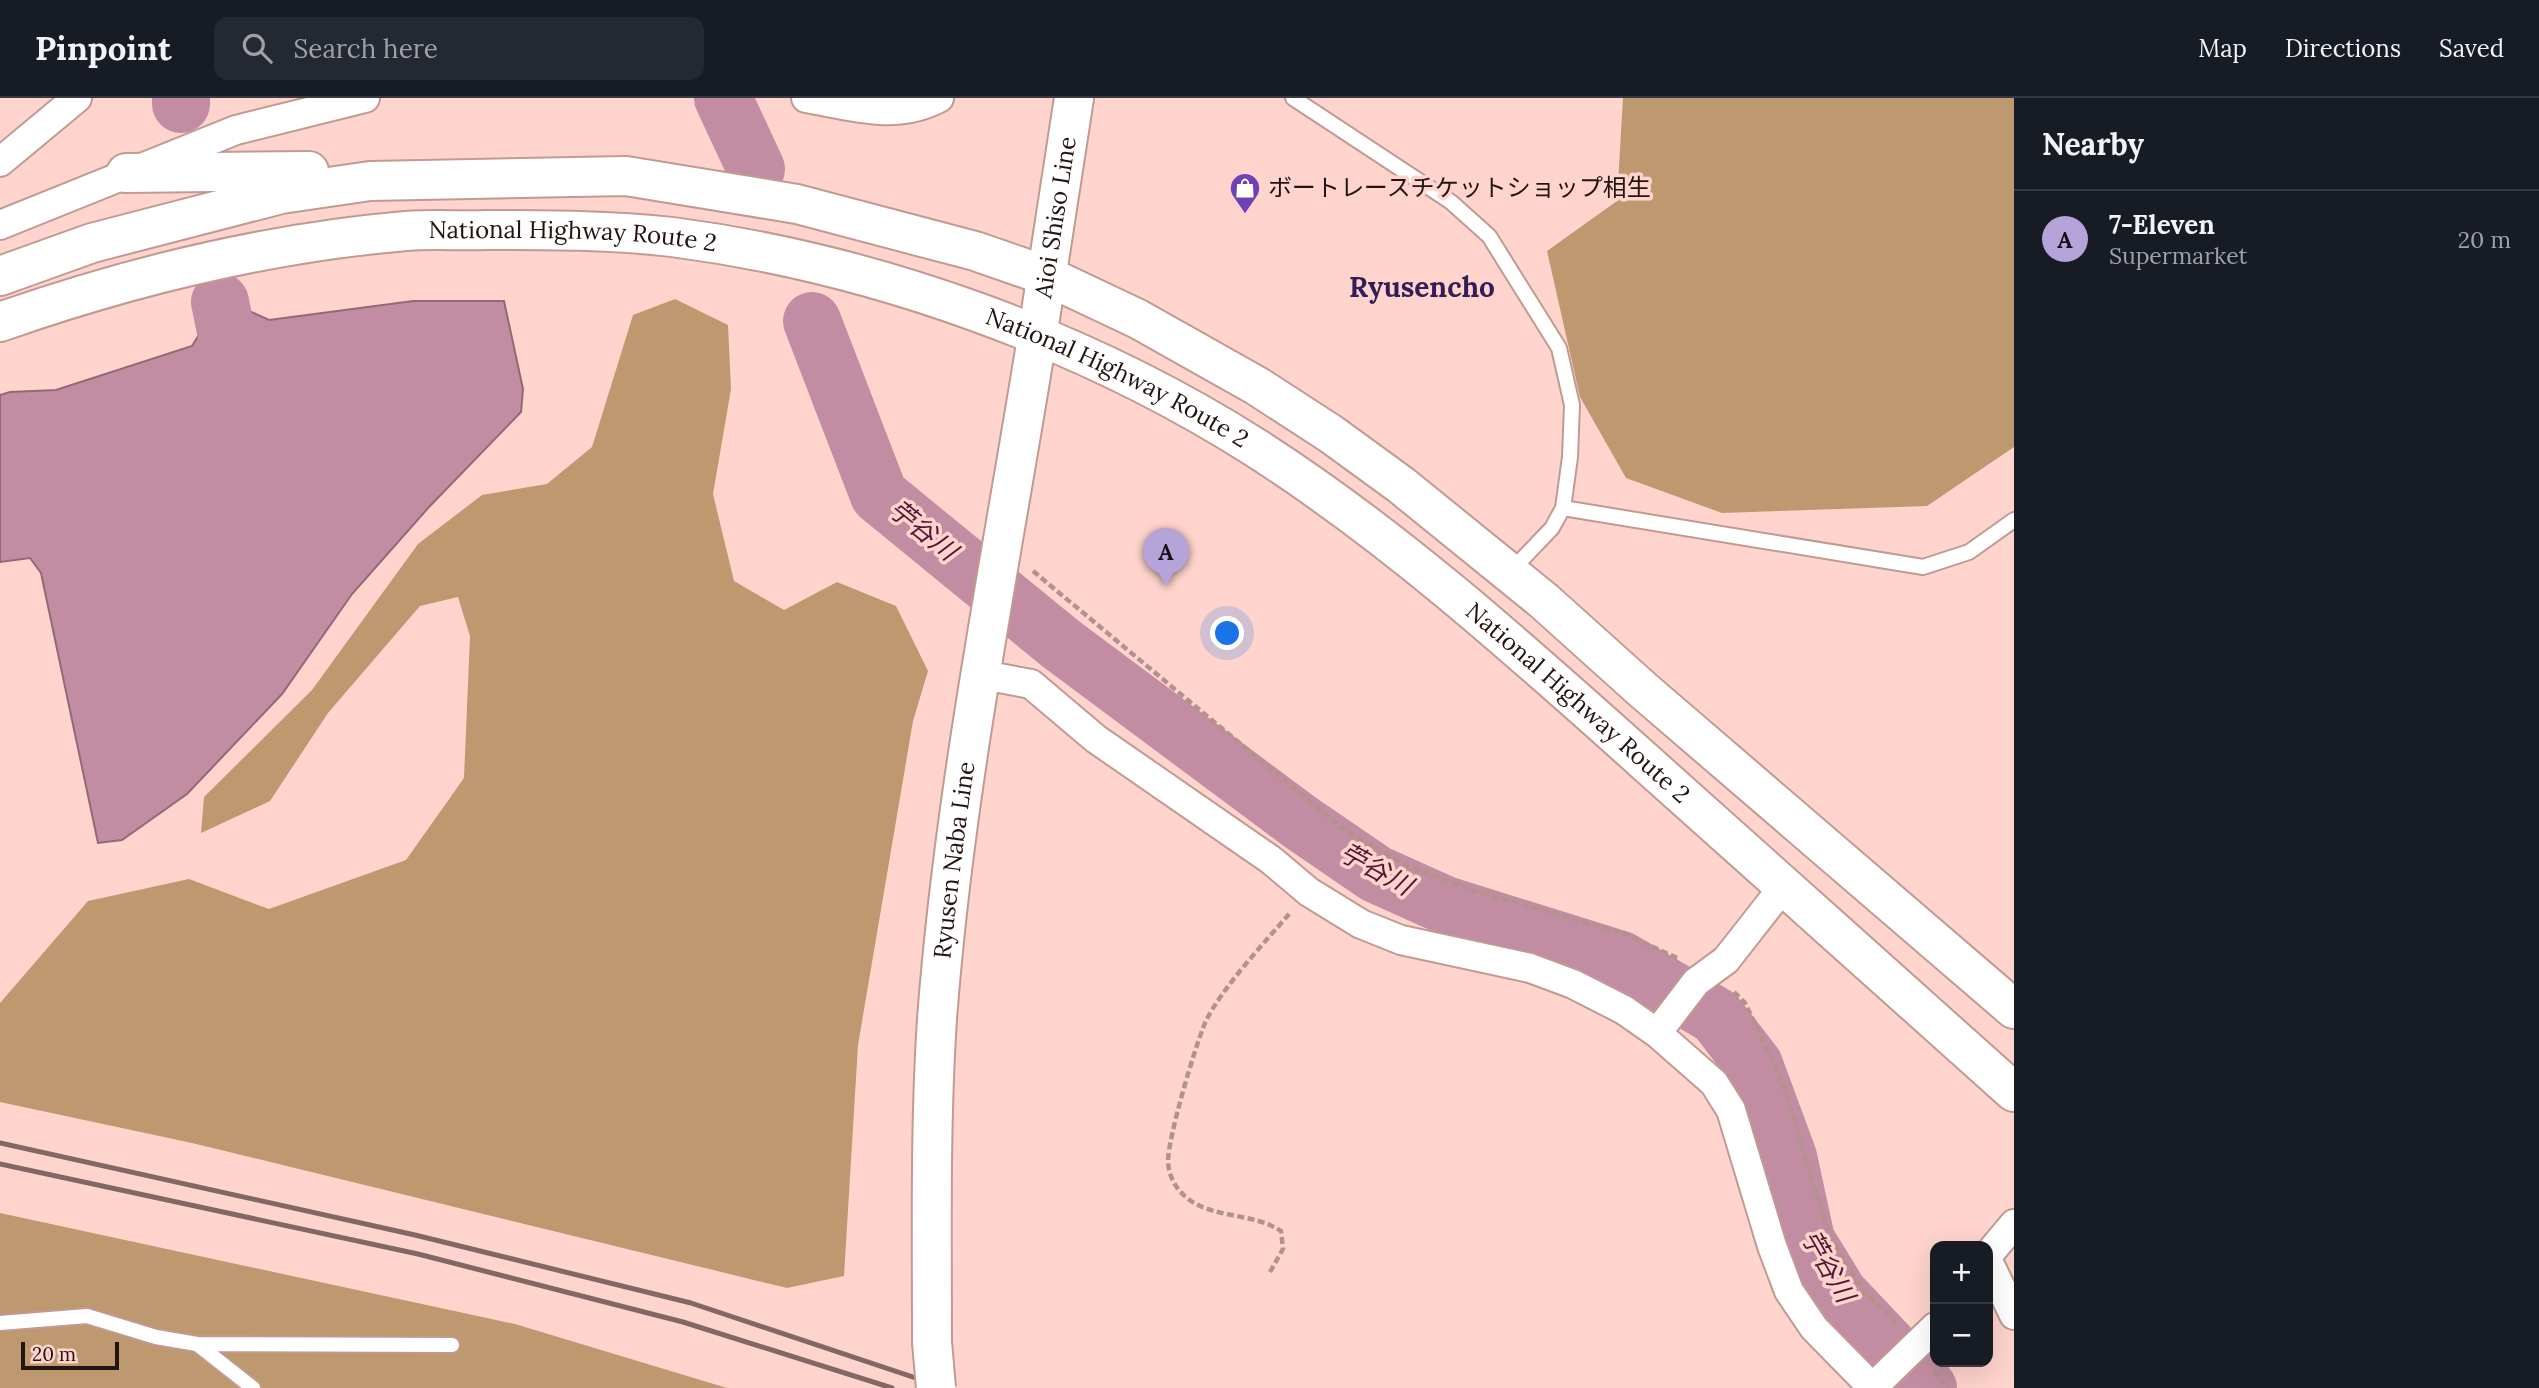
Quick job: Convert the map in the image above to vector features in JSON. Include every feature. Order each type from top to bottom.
[{"type":"main road","name":"Aioi Shiso Line","points":[[1038,338],[1074,98]]},
{"type":"main road","points":[[126,173],[299,173],[382,164],[470,160],[562,165],[797,204],[975,250],[1047,276],[1182,342],[1321,427],[1401,485],[1510,573],[2014,1009]]},
{"type":"main road","points":[[0,276],[92,243],[281,194],[370,181],[626,176]]},
{"type":"main road","name":"National Highway Route 2","points":[[0,322],[120,282],[291,246],[409,231],[538,230],[669,237],[754,252],[942,299],[1038,338],[1174,399],[1257,449],[1334,503],[1432,578],[1558,684],[2014,1092]]},
{"type":"main road","name":"Ryusen Naba Line","points":[[936,1388],[932,1342],[932,1155],[937,1019],[952,874],[1000,561],[1038,338]]},
{"type":"street","points":[[0,162],[77,98]]},
{"type":"street","points":[[0,225],[236,130],[365,98]]},
{"type":"street","points":[[806,98],[894,112],[922,107],[940,98]]},
{"type":"street","points":[[983,675],[1031,684],[1096,739],[1249,845],[1308,892],[1361,924],[1401,940],[1530,968],[1573,984],[1661,1027],[1714,1083],[1731,1110],[1772,1246],[1789,1291],[1814,1328],[1875,1385],[1930,1331]]},
{"type":"street","points":[[1661,1027],[1696,982],[1726,960],[1784,886]]},
{"type":"street","points":[[1993,1249],[2014,1224]]},
{"type":"street","points":[[1993,1271],[2014,1315]]},
{"type":"lane","points":[[1293,98],[1451,202],[1489,236],[1559,348],[1572,405],[1570,457],[1563,508],[1552,528],[1510,573]]},
{"type":"lane","points":[[1563,508],[1923,567],[1969,552],[2014,520]]},
{"type":"lane","points":[[0,1323],[87,1316],[156,1337],[197,1344],[452,1345]]},
{"type":"lane","points":[[197,1344],[253,1388]]},
{"type":"path","points":[[1270,1272],[1283,1249],[1281,1231],[1264,1220],[1204,1208],[1187,1198],[1173,1183],[1168,1162],[1171,1140],[1205,1023],[1218,1002],[1308,892]]},
{"type":"shaded area","points":[[1623,98],[2014,98],[2014,447],[1927,506],[1722,513],[1626,478],[1580,397],[1547,251],[1617,201]]},
{"type":"shaded area","points":[[675,299],[728,325],[731,389],[713,494],[734,581],[784,610],[837,582],[896,606],[928,671],[913,721],[858,1045],[844,1276],[787,1288],[192,1143],[0,1102],[0,1003],[88,901],[189,879],[269,909],[406,860],[464,778],[470,636],[458,597],[420,606],[328,713],[270,801],[201,833],[204,797],[312,690],[418,544],[482,495],[547,484],[592,447],[633,315]]},
{"type":"shaded area","points":[[413,301],[504,301],[523,389],[521,412],[429,507],[352,594],[282,694],[187,794],[122,840],[98,843],[41,573],[30,558],[0,562],[0,395],[56,390],[192,346],[208,320],[243,308],[269,320]]},
{"type":"shaded area","points":[[0,1213],[515,1324],[727,1388],[0,1388]]},
{"type":"waterway","points":[[181,98],[181,104]]},
{"type":"waterway","name":"苧谷川","points":[[723,98],[756,169]]},
{"type":"waterway","points":[[220,302],[233,365],[220,391]]},
{"type":"waterway","name":"苧谷川","points":[[812,321],[879,495],[1061,644],[1300,822],[1376,874],[1445,905],[1621,960],[1716,1016],[1754,1065],[1788,1157],[1806,1240],[1839,1294],[1928,1388]]},
{"type":"railway","points":[[0,1143],[415,1235],[691,1303],[946,1388]]},
{"type":"railway","points":[[0,1164],[418,1254],[683,1322],[892,1388]]},
{"type":"place","name":"ボートレースチケットショップ相生","points":[[1245,215]]},
{"type":"place","name":"7-Eleven","points":[[1166,586]]},
{"type":"district","name":"Ryusencho","points":[[1422,287]]}]
